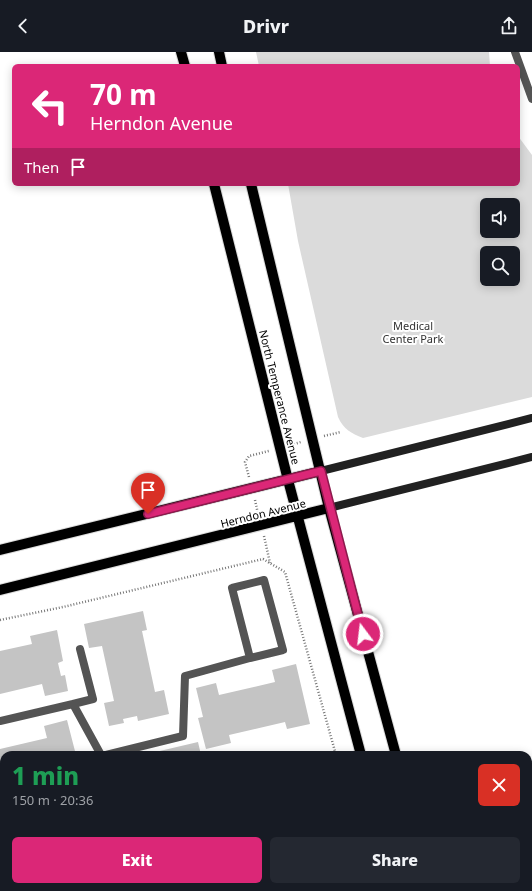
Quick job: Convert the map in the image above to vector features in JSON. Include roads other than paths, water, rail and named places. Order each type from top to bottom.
[{"type":"main road","points":[[182,52],[185,64]]},
{"type":"main road","points":[[219,52],[222,64]]},
{"type":"main road","name":"North Temperance Avenue","points":[[214,186],[297,516],[360,751]]},
{"type":"main road","name":"North Temperance Avenue","points":[[251,186],[329,508],[395,751]]},
{"type":"main road","points":[[0,550],[288,480],[532,418]]},
{"type":"main road","name":"Herndon Avenue","points":[[0,590],[532,457]]},
{"type":"street","points":[[516,52],[532,99]]},
{"type":"street","points":[[122,751],[183,736],[185,676],[283,650],[264,580],[232,588],[250,658]]},
{"type":"street","points":[[0,721],[93,699],[80,649]]},
{"type":"street","points":[[73,704],[99,751]]},
{"type":"park label","name":"Medical Center Park","points":[[413,331]]}]
